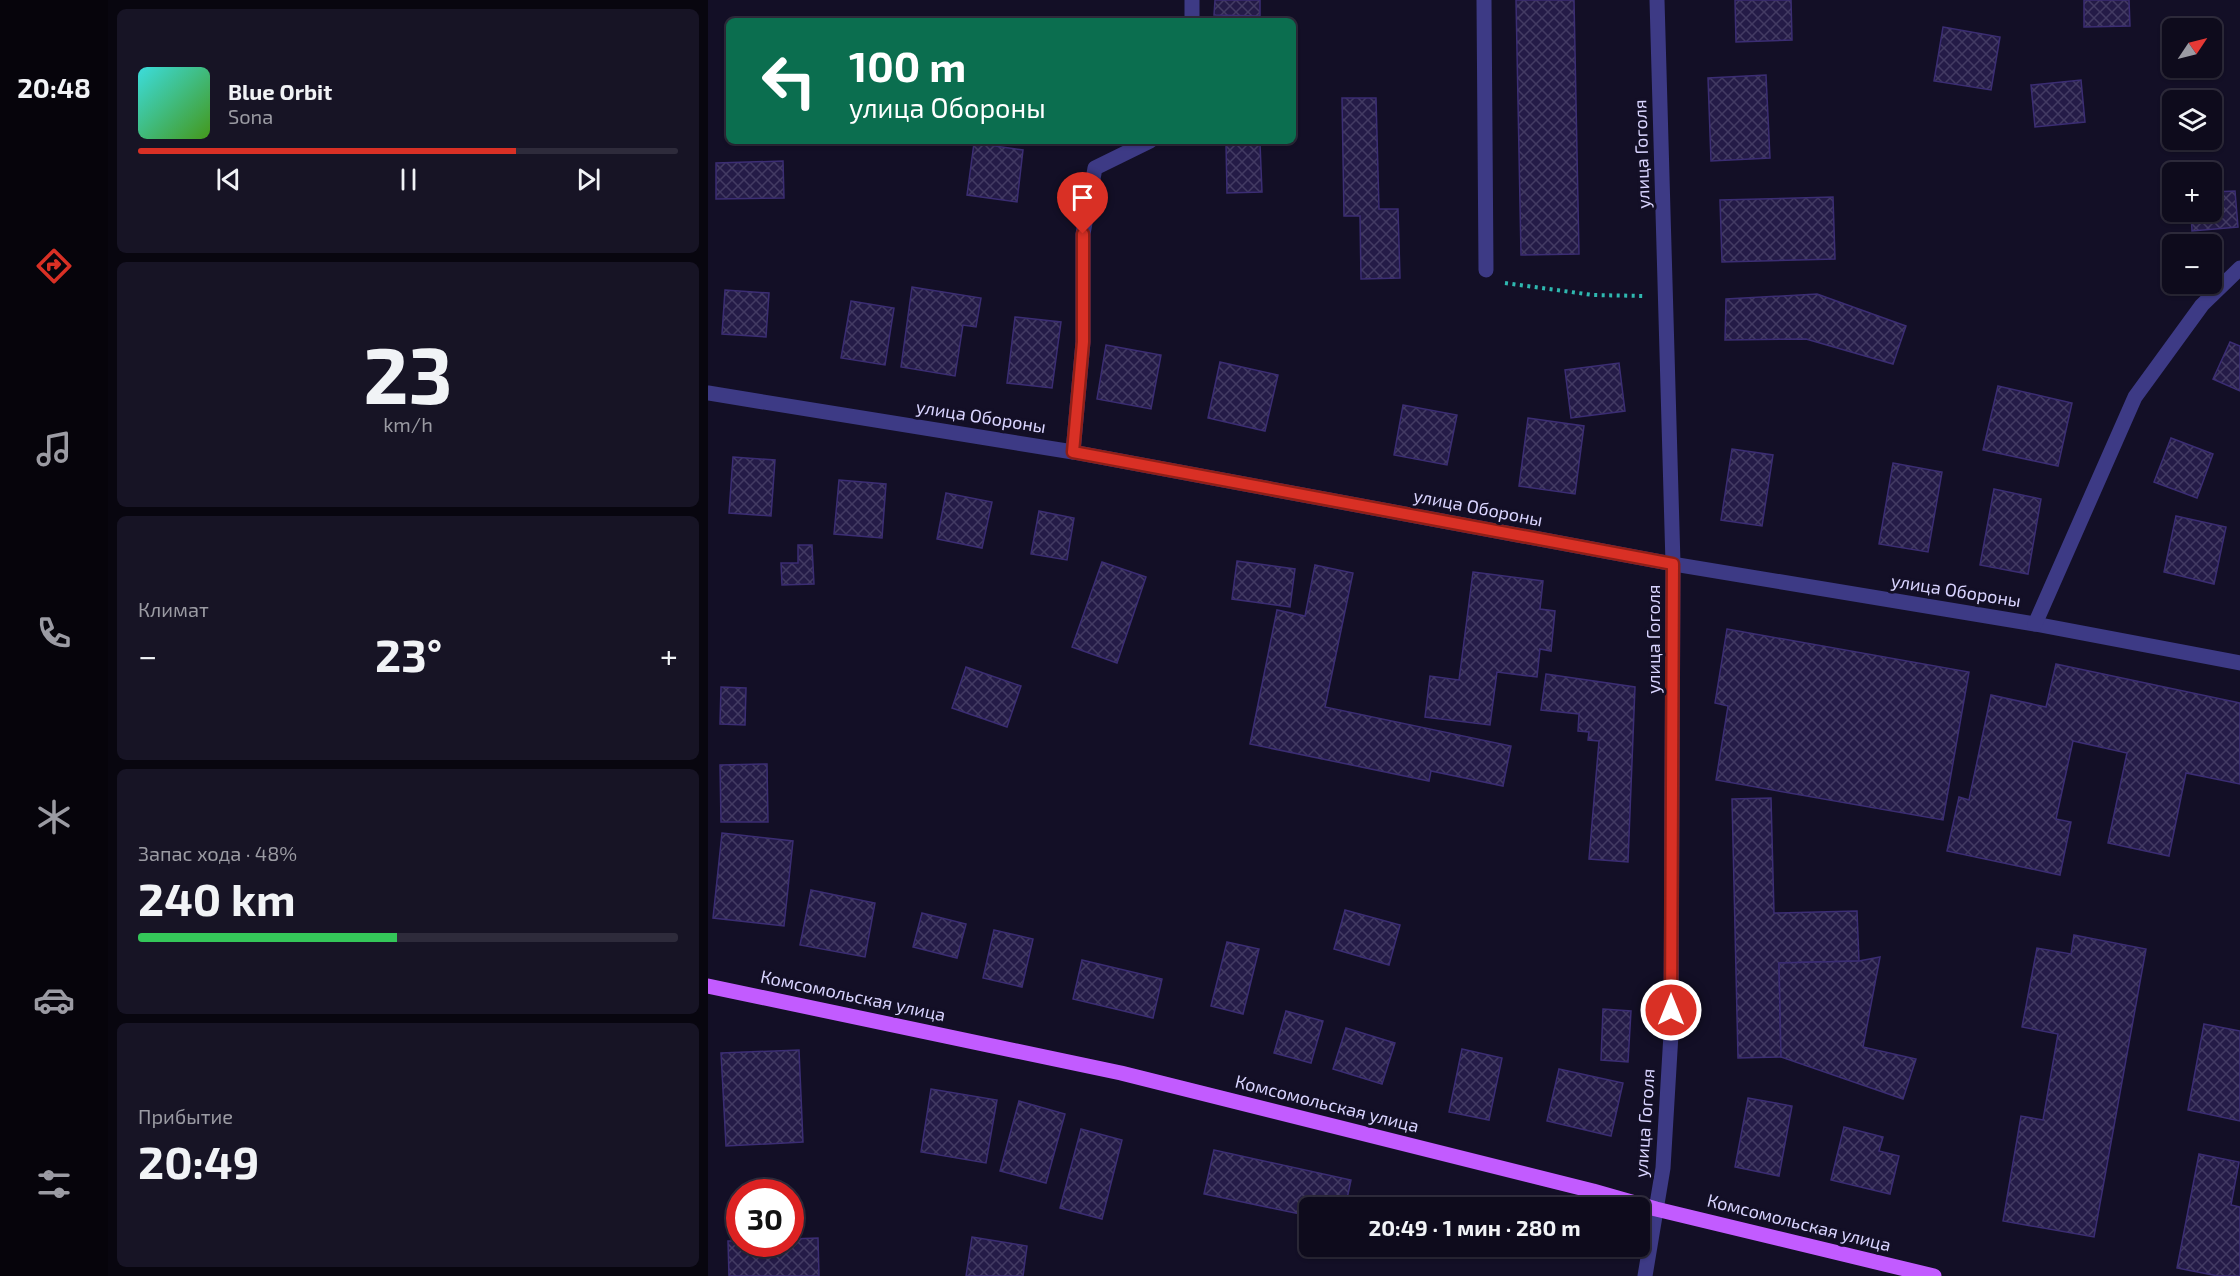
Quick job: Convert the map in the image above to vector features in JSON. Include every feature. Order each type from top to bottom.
[{"type":"main road","name":"Комсомольская улица","points":[[708,986],[1121,1072],[1656,1209],[1934,1276]]},
{"type":"street","points":[[1192,0],[1192,18]]},
{"type":"street","points":[[1484,0],[1486,270]]},
{"type":"street","name":"улица Гоголя","points":[[1645,1276],[1663,1168],[1671,1034],[1673,564],[1657,0]]},
{"type":"street","points":[[1073,452],[1083,342],[1083,234],[1095,168],[1144,144]]},
{"type":"street","points":[[2035,624],[2135,397],[2202,305],[2240,268]]},
{"type":"street","name":"улица Обороны","points":[[708,393],[1073,452],[1673,564],[2035,624],[2240,663]]},
{"type":"path","points":[[1486,270],[1503,282],[1593,295],[1666,296]]},
{"type":"building","points":[[1215,0],[1260,0],[1260,16],[1214,15]]},
{"type":"building","points":[[1516,0],[1574,0],[1579,254],[1521,255]]},
{"type":"building","points":[[1735,0],[1791,0],[1792,40],[1736,42]]},
{"type":"building","points":[[2084,0],[2129,0],[2130,26],[2084,27]]},
{"type":"building","points":[[1943,27],[2000,37],[1991,90],[1934,81]]},
{"type":"building","points":[[726,68],[726,131],[725,131]]},
{"type":"building","points":[[1766,75],[1770,158],[1711,161],[1708,78]]},
{"type":"building","points":[[2081,80],[2085,122],[2035,127],[2031,85]]},
{"type":"building","points":[[1342,98],[1376,98],[1379,209],[1398,209],[1400,278],[1361,279],[1360,216],[1344,216]]},
{"type":"building","points":[[974,144],[1023,150],[1017,202],[967,195]]},
{"type":"building","points":[[1226,144],[1260,144],[1262,192],[1227,193]]},
{"type":"building","points":[[783,161],[784,198],[716,199],[716,163]]},
{"type":"building","points":[[2235,191],[2238,227],[2192,231],[2192,222],[2222,222],[2222,192]]},
{"type":"building","points":[[1833,197],[1835,259],[1722,262],[1720,200]]},
{"type":"building","points":[[912,287],[981,298],[976,327],[963,325],[955,376],[901,367]]},
{"type":"building","points":[[725,290],[769,293],[766,337],[722,334]]},
{"type":"building","points":[[1817,294],[1906,326],[1893,364],[1806,339],[1725,340],[1726,299]]},
{"type":"building","points":[[851,301],[894,308],[885,365],[841,358]]},
{"type":"building","points":[[1015,317],[1061,322],[1052,388],[1007,383]]},
{"type":"building","points":[[2230,342],[2240,346],[2240,391],[2213,379]]},
{"type":"building","points":[[1106,345],[1161,355],[1151,409],[1097,399]]},
{"type":"building","points":[[1220,362],[1278,375],[1265,431],[1208,418]]},
{"type":"building","points":[[1619,363],[1625,411],[1571,418],[1565,370]]},
{"type":"building","points":[[1998,386],[2072,403],[2058,466],[1983,450]]},
{"type":"building","points":[[1403,405],[1457,415],[1447,465],[1394,455]]},
{"type":"building","points":[[1528,418],[1584,426],[1575,494],[1519,486]]},
{"type":"building","points":[[2171,438],[2213,454],[2197,498],[2154,482]]},
{"type":"building","points":[[1732,449],[1773,455],[1762,526],[1721,520]]},
{"type":"building","points":[[733,457],[775,460],[771,516],[729,513]]},
{"type":"building","points":[[1893,463],[1942,472],[1928,552],[1879,544]]},
{"type":"building","points":[[839,480],[886,484],[882,538],[834,534]]},
{"type":"building","points":[[1994,489],[2041,499],[2028,574],[1980,565]]},
{"type":"building","points":[[946,493],[992,502],[982,548],[937,539]]},
{"type":"building","points":[[1039,511],[1074,518],[1067,560],[1031,554]]},
{"type":"building","points":[[2176,516],[2226,527],[2214,584],[2164,572]]},
{"type":"building","points":[[798,545],[812,545],[814,584],[782,585],[781,563],[798,563]]},
{"type":"building","points":[[1237,561],[1295,569],[1290,607],[1232,599]]},
{"type":"building","points":[[1102,562],[1146,577],[1117,663],[1072,647]]},
{"type":"building","points":[[1315,565],[1353,573],[1325,707],[1511,746],[1503,786],[1431,771],[1429,781],[1250,744],[1277,610],[1305,616]]},
{"type":"building","points":[[1473,572],[1543,581],[1540,609],[1555,611],[1551,651],[1540,649],[1537,677],[1497,672],[1490,725],[1425,717],[1430,676],[1459,680]]},
{"type":"building","points":[[1727,629],[1969,672],[1943,820],[1716,780],[1728,706],[1715,703]]},
{"type":"building","points":[[2056,664],[2240,703],[2240,784],[2186,773],[2169,856],[2108,843],[2127,753],[2073,741],[2056,819],[2071,822],[2060,875],[1947,851],[1959,797],[1969,800],[1991,695],[2046,707]]},
{"type":"building","points":[[966,667],[1021,686],[1007,727],[952,708]]},
{"type":"building","points":[[1546,674],[1635,687],[1628,862],[1589,859],[1599,741],[1588,740],[1589,732],[1578,731],[1579,714],[1541,710]]},
{"type":"building","points":[[721,687],[746,688],[745,725],[720,724]]},
{"type":"building","points":[[767,764],[768,822],[721,822],[720,765]]},
{"type":"building","points":[[1771,798],[1774,913],[1857,911],[1859,961],[1779,963],[1781,1057],[1738,1058],[1732,799]]},
{"type":"building","points":[[722,833],[793,841],[784,926],[713,918]]},
{"type":"building","points":[[811,890],[875,903],[865,957],[800,945]]},
{"type":"building","points":[[1345,910],[1400,925],[1389,965],[1334,949]]},
{"type":"building","points":[[922,913],[966,924],[957,958],[913,947]]},
{"type":"building","points":[[994,930],[1033,939],[1022,987],[983,978]]},
{"type":"building","points":[[2074,935],[2146,949],[2094,1237],[2003,1221],[2021,1116],[2043,1120],[2058,1034],[2022,1027],[2037,948],[2071,954]]},
{"type":"building","points":[[1227,942],[1259,949],[1243,1014],[1211,1006]]},
{"type":"building","points":[[1880,957],[1863,1047],[1916,1059],[1903,1099],[1781,1057],[1779,963],[1859,961]]},
{"type":"building","points":[[1082,960],[1162,979],[1153,1018],[1073,999]]},
{"type":"building","points":[[1603,1009],[1631,1011],[1628,1062],[1601,1060]]},
{"type":"building","points":[[1286,1011],[1323,1021],[1311,1063],[1274,1053]]},
{"type":"building","points":[[2204,1024],[2240,1031],[2240,1121],[2188,1110]]},
{"type":"building","points":[[1346,1028],[1395,1043],[1382,1084],[1333,1069]]},
{"type":"building","points":[[1462,1049],[1502,1058],[1489,1120],[1449,1112]]},
{"type":"building","points":[[799,1050],[803,1142],[726,1146],[721,1053]]},
{"type":"building","points":[[1559,1069],[1623,1083],[1611,1136],[1547,1121]]},
{"type":"building","points":[[931,1089],[997,1100],[986,1163],[921,1152]]},
{"type":"building","points":[[1748,1098],[1792,1106],[1779,1176],[1735,1167]]},
{"type":"building","points":[[1019,1101],[1065,1114],[1046,1183],[1000,1171]]},
{"type":"building","points":[[1844,1127],[1883,1137],[1879,1151],[1899,1156],[1890,1194],[1831,1180]]},
{"type":"building","points":[[1081,1129],[1122,1140],[1102,1219],[1060,1208]]},
{"type":"building","points":[[1214,1150],[1351,1180],[1347,1197],[1299,1197],[1299,1214],[1204,1194]]},
{"type":"building","points":[[2199,1154],[2239,1162],[2231,1205],[2240,1207],[2240,1276],[2218,1276],[2177,1268]]},
{"type":"building","points":[[972,1237],[1027,1246],[1023,1276],[966,1276]]},
{"type":"building","points":[[804,1238],[818,1238],[819,1276],[729,1276],[728,1257],[804,1257]]},
{"type":"route","points":[[1083,234],[1083,342],[1073,452],[1673,564],[1671,1010]]}]
